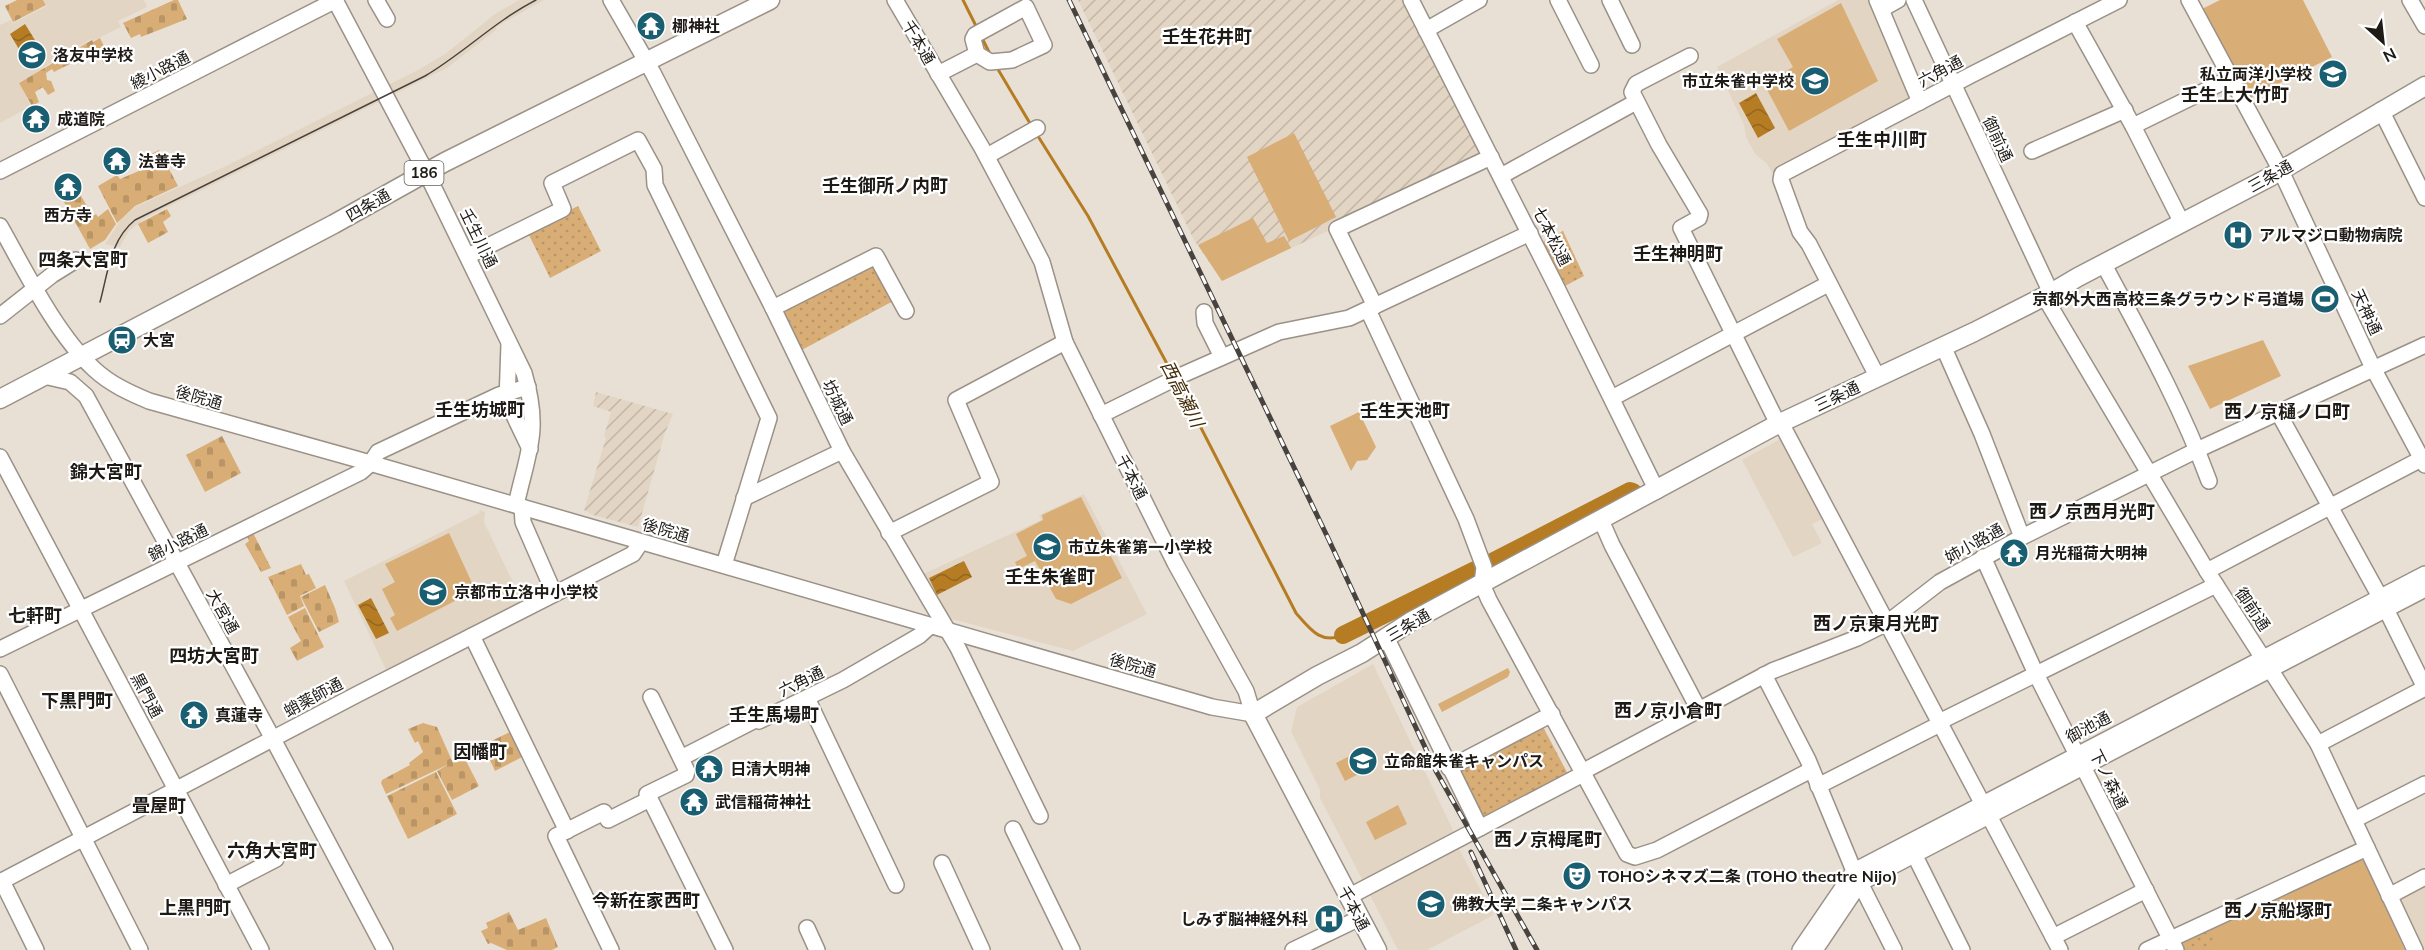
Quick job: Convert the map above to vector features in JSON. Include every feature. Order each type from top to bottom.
[{"type":"main road","name":"四条通","points":[[0,399],[334,224],[426,172],[770,0]]},
{"type":"main road","name":"三条通","points":[[1253,714],[1317,676],[1362,653],[1386,637],[1780,423],[2047,295],[2103,263],[2281,171],[2381,110],[2425,87]]},
{"type":"main road","name":"千本通","points":[[1253,714],[1377,950]]},
{"type":"street","name":"綾小路通","points":[[0,171],[335,0]]},
{"type":"street","name":"壬生川通","points":[[335,0],[426,172],[524,373],[533,421],[519,506]]},
{"type":"street","points":[[376,0],[387,19]]},
{"type":"street","name":"坊城通","points":[[611,0],[646,61],[773,308],[842,451],[947,631],[1040,816]]},
{"type":"street","name":"千本通","points":[[895,0],[987,156],[1041,262],[1065,342],[1174,563],[1246,691],[1253,714]]},
{"type":"street","name":"七本松通","points":[[1411,0],[1530,233],[1657,491]]},
{"type":"street","points":[[1426,30],[1479,0]]},
{"type":"street","points":[[1558,0],[1591,65]]},
{"type":"street","points":[[1610,0],[1632,45]]},
{"type":"street","points":[[1898,0],[1879,4],[1920,102]]},
{"type":"street","name":"御前通","points":[[1914,0],[2047,295],[2207,571],[2318,744],[2415,950]]},
{"type":"street","name":"天神通","points":[[2189,0],[2281,171],[2373,368],[2424,460]]},
{"type":"street","points":[[2410,0],[2425,26]]},
{"type":"street","name":"六角通","points":[[1828,284],[1809,244],[1800,232],[1781,177],[1786,172],[2111,2]]},
{"type":"street","points":[[938,74],[989,59],[1012,60],[1044,45],[1026,7],[972,39],[989,59]]},
{"type":"street","points":[[2075,22],[2125,110],[2182,223]]},
{"type":"street","points":[[1690,56],[1636,84],[1632,92],[1700,214],[1699,218],[1681,228],[1780,423],[2056,943],[2146,890]]},
{"type":"street","points":[[2133,126],[2231,78]]},
{"type":"street","points":[[1501,176],[1636,102]]},
{"type":"street","points":[[2032,151],[2125,110]]},
{"type":"street","points":[[2381,110],[2425,198]]},
{"type":"street","points":[[987,156],[1032,130]]},
{"type":"street","points":[[468,256],[563,209],[552,183],[638,140],[654,169],[655,185],[769,418],[724,565]]},
{"type":"street","points":[[1491,157],[1337,229],[1466,519],[1484,567],[1482,584],[1489,600],[1627,854],[1635,857],[1657,850],[1811,770]]},
{"type":"street","points":[[0,226],[60,328],[83,356]]},
{"type":"street","points":[[1101,415],[1176,378],[1279,332],[1339,321],[1371,308],[1530,233]]},
{"type":"street","points":[[773,308],[876,256],[906,311]]},
{"type":"street","points":[[0,316],[76,260]]},
{"type":"street","points":[[2103,263],[2167,385],[2209,481]]},
{"type":"street","points":[[1612,398],[1828,284],[1877,376]]},
{"type":"street","points":[[1204,312],[1205,323],[1222,357]]},
{"type":"street","points":[[509,341],[507,401],[530,449]]},
{"type":"street","points":[[890,532],[992,482],[956,400],[1065,342]]},
{"type":"street","name":"姉小路通","points":[[1348,897],[1764,675],[1857,638],[1887,623],[1924,593],[1983,557],[2022,537],[2197,450],[2425,345]]},
{"type":"street","points":[[1943,346],[1982,434],[2022,537]]},
{"type":"street","name":"後院通","points":[[83,356],[93,368],[118,387],[149,401],[947,631],[1212,706],[1253,714]]},
{"type":"street","name":"大宮通","points":[[44,376],[66,380],[85,394],[385,950]]},
{"type":"street","name":"錦小路通","points":[[0,650],[81,608],[177,564],[361,472],[378,452],[506,393],[528,387]]},
{"type":"street","points":[[2279,414],[2383,603],[2425,688],[2318,744]]},
{"type":"street","points":[[744,498],[842,451]]},
{"type":"street","name":"黒門通","points":[[0,457],[261,950]]},
{"type":"street","points":[[2207,571],[2424,460]]},
{"type":"street","points":[[519,506],[522,522],[554,593]]},
{"type":"street","points":[[1601,520],[1656,630],[1700,710]]},
{"type":"street","name":"蛸薬師通","points":[[2,878],[84,839],[633,554],[641,542]]},
{"type":"street","name":"下ノ森通","points":[[1983,557],[2036,674],[2173,945]]},
{"type":"street","name":"御池通","points":[[1800,950],[1857,877],[2383,603],[2425,574]]},
{"type":"street","points":[[1818,786],[2216,585]]},
{"type":"street","name":"御池通","points":[[2383,603],[2425,589]]},
{"type":"street","name":"六角通","points":[[681,758],[757,719],[759,721],[807,698],[919,636],[930,626]]},
{"type":"street","points":[[472,636],[611,950]]},
{"type":"street","points":[[1386,637],[1479,828]]},
{"type":"street","points":[[0,674],[140,950]]},
{"type":"street","points":[[1764,675],[1811,770],[1857,877],[1894,950]]},
{"type":"street","points":[[651,697],[687,771],[686,775],[647,794],[725,950]]},
{"type":"street","points":[[807,698],[896,885]]},
{"type":"street","points":[[1449,768],[1552,714]]},
{"type":"street","points":[[2354,820],[2425,784]]},
{"type":"street","points":[[561,833],[604,812],[608,820],[650,799]]},
{"type":"street","points":[[1013,829],[1072,950]]},
{"type":"street","points":[[2147,950],[2173,945],[2367,848]]},
{"type":"street","points":[[1911,849],[1962,950]]},
{"type":"street","points":[[226,885],[276,860]]},
{"type":"street","points":[[942,863],[982,950]]},
{"type":"street","name":"御池通","points":[[1815,950],[1857,877]]},
{"type":"street","points":[[2389,896],[2425,877]]},
{"type":"street","points":[[2,878],[36,950]]},
{"type":"street","points":[[1293,950],[1359,918]]},
{"type":"street","points":[[807,928],[818,950]]},
{"type":"shaded area","name":"洛友中学校","points":[[44,0],[144,0],[147,7],[118,21],[121,27],[93,41],[91,39],[42,68],[43,70],[19,82],[31,106],[0,123],[0,25],[11,20],[13,23],[47,6]]},
{"type":"shaded area","points":[[519,0],[544,0],[496,27],[496,30],[447,68],[146,218],[129,231],[120,247],[105,244],[122,218],[135,207],[224,167],[420,69],[445,54],[495,14]]},
{"type":"shaded area","points":[[1078,0],[1407,0],[1486,156],[1222,281],[1194,240]]},
{"type":"shaded area","name":"市立朱雀中学校","points":[[1838,0],[1872,0],[1914,96],[1778,172],[1772,173],[1767,164],[1755,154],[1746,137],[1744,125],[1717,67]]},
{"type":"shaded area","points":[[596,392],[673,414],[665,433],[638,527],[593,515],[584,510],[606,438],[604,436],[611,412],[593,406]]},
{"type":"shaded area","points":[[1784,437],[1827,517],[1812,524],[1822,543],[1793,557],[1742,460]]},
{"type":"shaded area","name":"市立朱雀第一小学校","points":[[1084,494],[1147,614],[1073,651],[944,617],[921,575],[1041,520],[1039,515]]},
{"type":"shaded area","name":"京都市立洛中小学校","points":[[480,510],[485,512],[484,522],[523,603],[387,672],[344,581],[479,513]]},
{"type":"shaded area","name":"立命館朱雀キャンパス","points":[[1373,664],[1455,834],[1363,881],[1320,798],[1320,790],[1291,731],[1297,707]]},
{"type":"shaded area","name":"佛教大学 二条キャンパス","points":[[1458,847],[1494,915],[1427,950],[1398,950],[1369,893]]},
{"type":"shaded area","points":[[2425,884],[2425,950],[2423,950],[2401,902],[2403,895]]},
{"type":"green space","points":[[17,0],[43,0],[46,5],[13,22],[5,6]]},
{"type":"green space","points":[[178,0],[187,19],[141,37],[140,34],[131,38],[123,23]]},
{"type":"green space","points":[[2220,0],[2303,0],[2332,57],[2250,98],[2202,9]]},
{"type":"green space","points":[[1841,3],[1878,81],[1789,131],[1764,84],[1793,67],[1777,39]]},
{"type":"green space","points":[[100,38],[111,61],[104,64],[97,50],[54,72],[52,69],[46,73],[47,80],[51,81],[55,91],[48,95],[43,87],[35,92],[39,102],[32,106],[19,83],[92,40],[93,42]]},
{"type":"green space","points":[[1294,133],[1336,217],[1289,241],[1247,157]]},
{"type":"green space","points":[[159,150],[178,186],[135,206],[117,223],[98,186],[117,175],[120,179],[146,168],[142,159]]},
{"type":"green space","points":[[81,196],[93,216],[96,214],[98,217],[108,209],[116,224],[105,240],[90,249],[64,202]]},
{"type":"green space","points":[[578,206],[601,251],[550,278],[527,231]]},
{"type":"green space","points":[[167,209],[171,216],[163,222],[168,232],[148,243],[138,224]]},
{"type":"green space","points":[[1253,218],[1267,243],[1284,236],[1291,248],[1222,281],[1198,245]]},
{"type":"green space","points":[[1563,231],[1584,276],[1561,288],[1539,244]]},
{"type":"green space","points":[[872,262],[895,300],[798,352],[780,315],[784,309]]},
{"type":"green space","points":[[2263,340],[2281,376],[2210,409],[2188,366]]},
{"type":"green space","points":[[1359,412],[1376,447],[1367,460],[1357,461],[1351,471],[1330,426]]},
{"type":"green space","points":[[222,436],[241,473],[205,492],[186,455]]},
{"type":"green space","points":[[1081,497],[1122,578],[1071,604],[1056,599],[1035,561],[1018,569],[1015,562],[1027,556],[1016,534],[1043,520],[1042,515]]},
{"type":"green space","points":[[251,529],[271,568],[261,572],[245,544],[249,541],[245,532]]},
{"type":"green space","points":[[449,533],[474,591],[397,631],[390,618],[395,615],[382,589],[395,582],[385,564]]},
{"type":"green space","points":[[301,564],[316,588],[300,596],[304,606],[287,615],[268,577]]},
{"type":"green space","points":[[325,585],[339,622],[319,632],[301,597]]},
{"type":"green space","points":[[305,608],[324,647],[297,661],[290,648],[301,641],[288,617]]},
{"type":"green space","points":[[1508,668],[1510,672],[1508,677],[1442,712],[1438,704]]},
{"type":"green space","points":[[423,723],[437,727],[453,763],[464,757],[479,786],[452,800],[437,771],[449,764],[386,794],[382,780],[410,765],[409,763],[423,752],[418,741],[415,743],[408,729]]},
{"type":"green space","points":[[1542,725],[1569,776],[1486,818],[1479,815],[1459,769]]},
{"type":"green space","points":[[512,731],[524,756],[495,771],[483,745]]},
{"type":"green space","points":[[1367,747],[1376,765],[1345,781],[1336,763]]},
{"type":"green space","points":[[436,772],[457,814],[408,839],[387,796]]},
{"type":"green space","points":[[1398,805],[1407,824],[1375,840],[1366,822]]},
{"type":"green space","points":[[2350,861],[2365,862],[2405,950],[2180,950],[2176,941]]},
{"type":"green space","points":[[509,912],[518,930],[546,918],[558,947],[552,950],[507,950],[491,943],[488,944],[481,931],[488,928],[486,923]]},
{"type":"green space","points":[[2210,925],[2217,950],[2180,950],[2184,937]]},
{"type":"water","points":[[25,24],[46,58],[30,68],[10,34]]},
{"type":"water","points":[[1756,93],[1775,128],[1758,138],[1739,103]]},
{"type":"water","points":[[964,561],[972,577],[937,595],[929,578]]},
{"type":"water","points":[[371,598],[389,633],[376,639],[358,605]]},
{"type":"waterway","name":"西高瀬川","points":[[963,0],[977,28]]},
{"type":"waterway","name":"西高瀬川","points":[[981,36],[990,54]]},
{"type":"waterway","name":"西高瀬川","points":[[996,66],[1031,125]]},
{"type":"waterway","name":"西高瀬川","points":[[1036,133],[1088,216],[1173,375]]},
{"type":"waterway","name":"西高瀬川","points":[[1178,383],[1296,613],[1311,630],[1322,637],[1335,638],[1343,635]]},
{"type":"waterway","name":"西高瀬川","points":[[1492,562],[1630,491],[1633,492]]},
{"type":"waterway","name":"西高瀬川","points":[[1343,635],[1475,570]]},
{"type":"tram line","points":[[100,302],[115,247],[120,237],[135,220],[425,76],[521,8],[536,0]]},
{"type":"railway","points":[[1069,0],[1328,538],[1436,771],[1537,950]]},
{"type":"railway","points":[[1471,852],[1516,950]]},
{"type":"place","name":"梛神社","points":[[651,26]]},
{"type":"place","name":"洛友中学校","points":[[32,55]]},
{"type":"place","name":"私立両洋小学校","points":[[2333,74]]},
{"type":"place","name":"市立朱雀中学校","points":[[1815,81]]},
{"type":"place","name":"成道院","points":[[36,119]]},
{"type":"place","name":"法善寺","points":[[117,161]]},
{"type":"place","name":"西方寺","points":[[68,187]]},
{"type":"place","name":"アルマジロ動物病院","points":[[2238,235]]},
{"type":"place","name":"京都外大西高校三条グラウンド弓道場","points":[[2325,299]]},
{"type":"place","name":"大宮","points":[[122,340]]},
{"type":"place","name":"市立朱雀第一小学校","points":[[1047,547]]},
{"type":"place","name":"月光稲荷大明神","points":[[2014,553]]},
{"type":"place","name":"京都市立洛中小学校","points":[[433,592]]},
{"type":"place","name":"真蓮寺","points":[[194,715]]},
{"type":"place","name":"立命館朱雀キャンパス","points":[[1363,761]]},
{"type":"place","name":"日清大明神","points":[[709,769]]},
{"type":"place","name":"武信稲荷神社","points":[[694,802]]},
{"type":"place","name":"TOHOシネマズ二条 (TOHO theatre Nijo)","points":[[1577,876]]},
{"type":"place","name":"佛教大学 二条キャンパス","points":[[1431,904]]},
{"type":"place","name":"しみず脳神経外科","points":[[1329,919]]},
{"type":"district","name":"壬生花井町","points":[[1207,37]]},
{"type":"district","name":"壬生上大竹町","points":[[2235,95]]},
{"type":"district","name":"壬生中川町","points":[[1882,140]]},
{"type":"district","name":"壬生御所ノ内町","points":[[885,186]]},
{"type":"district","name":"壬生神明町","points":[[1678,254]]},
{"type":"district","name":"四条大宮町","points":[[83,260]]},
{"type":"district","name":"壬生坊城町","points":[[480,410]]},
{"type":"district","name":"壬生天池町","points":[[1405,411]]},
{"type":"district","name":"西ノ京樋ノ口町","points":[[2287,412]]},
{"type":"district","name":"錦大宮町","points":[[106,472]]},
{"type":"district","name":"西ノ京西月光町","points":[[2092,512]]},
{"type":"district","name":"壬生朱雀町","points":[[1050,577]]},
{"type":"district","name":"七軒町","points":[[35,616]]},
{"type":"district","name":"西ノ京東月光町","points":[[1876,624]]},
{"type":"district","name":"四坊大宮町","points":[[214,656]]},
{"type":"district","name":"下黒門町","points":[[77,701]]},
{"type":"district","name":"西ノ京小倉町","points":[[1668,711]]},
{"type":"district","name":"壬生馬場町","points":[[774,715]]},
{"type":"district","name":"因幡町","points":[[480,752]]},
{"type":"district","name":"畳屋町","points":[[159,806]]},
{"type":"district","name":"西ノ京栂尾町","points":[[1548,840]]},
{"type":"district","name":"六角大宮町","points":[[272,851]]},
{"type":"district","name":"今新在家西町","points":[[646,901]]},
{"type":"district","name":"上黒門町","points":[[195,908]]},
{"type":"district","name":"西ノ京船塚町","points":[[2278,911]]}]
